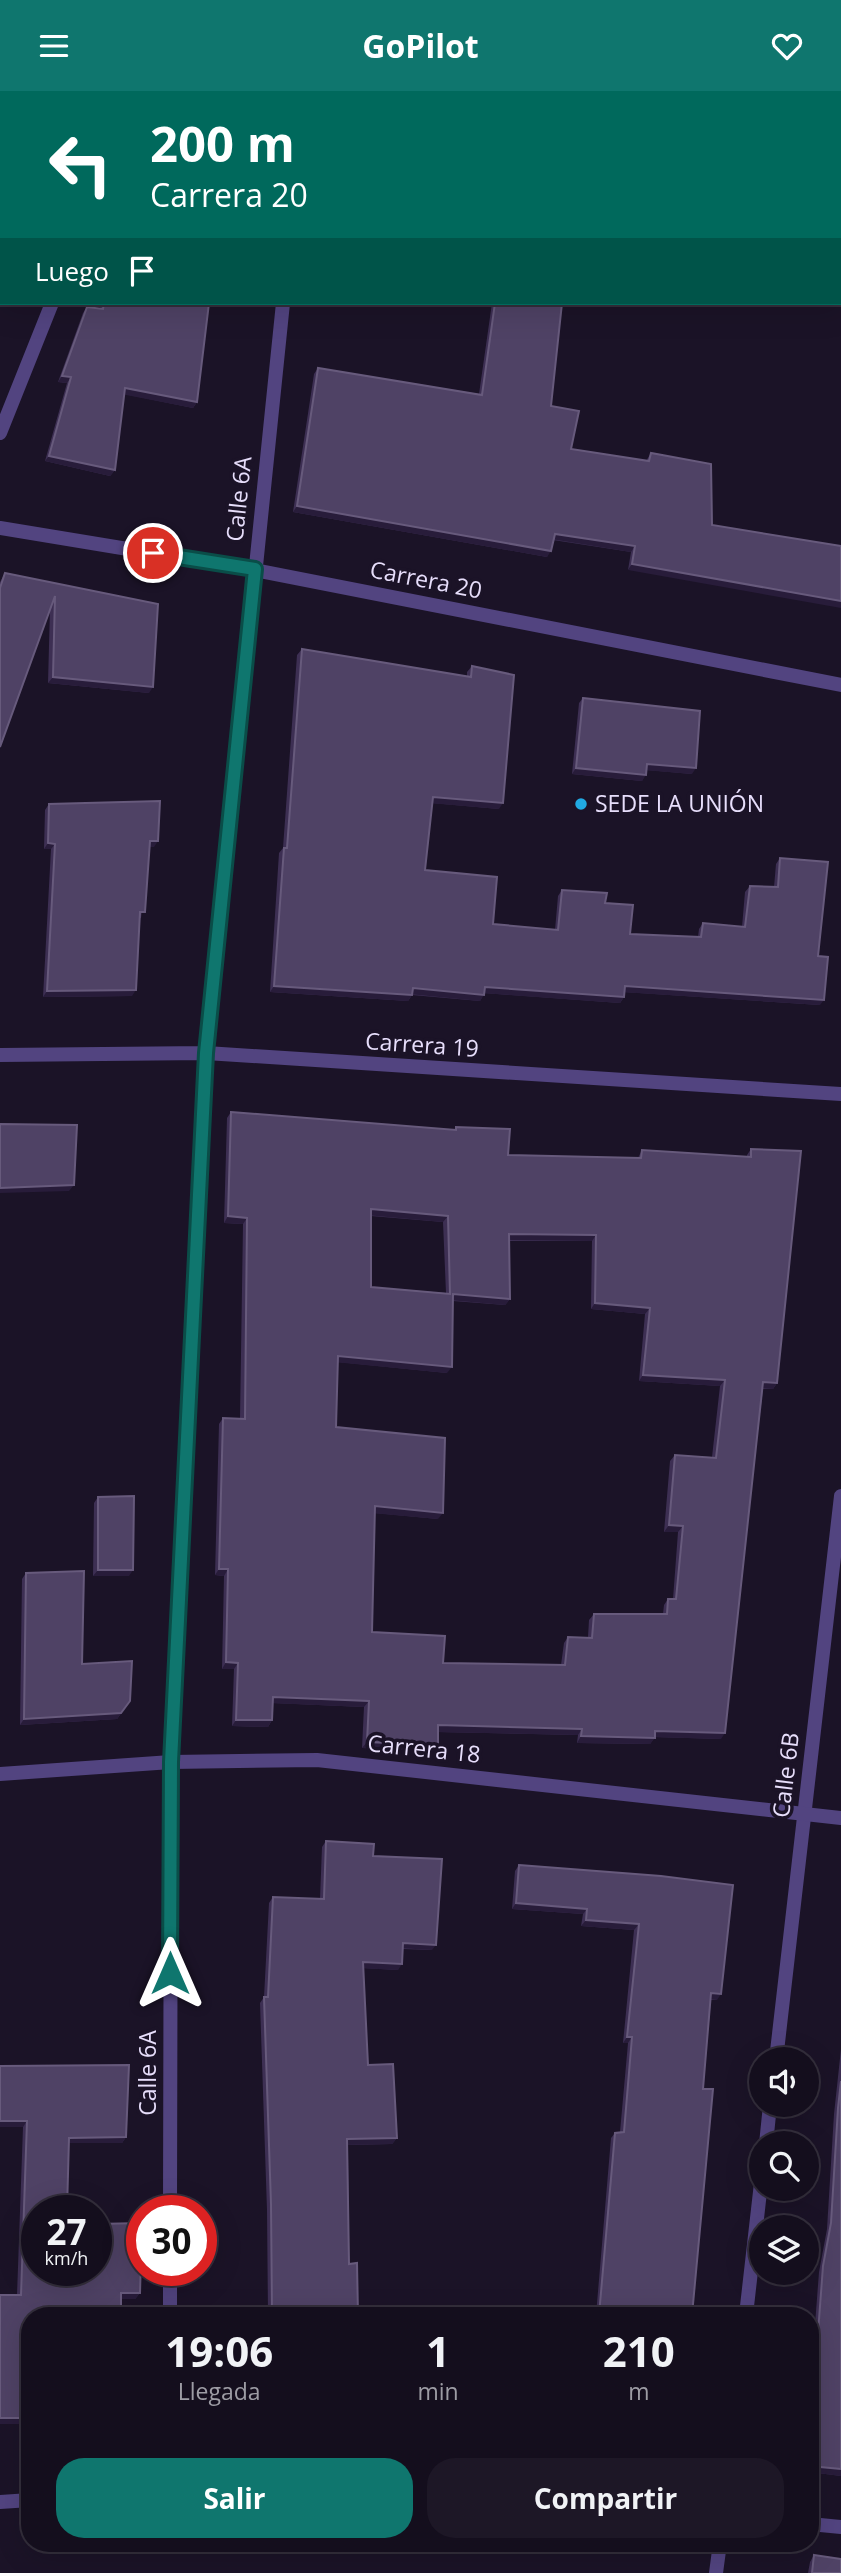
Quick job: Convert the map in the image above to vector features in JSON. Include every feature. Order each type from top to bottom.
[{"type":"street","points":[[0,433],[51,305]]},
{"type":"street","name":"Calle 6A","points":[[170,2195],[171,1762],[206,1053],[283,305]]},
{"type":"street","name":"Carrera 20","points":[[0,528],[255,569],[841,685]]},
{"type":"street","name":"Carrera 19","points":[[0,1055],[206,1053],[841,1094]]},
{"type":"street","name":"Calle 6B","points":[[777,2047],[841,1496]]},
{"type":"street","name":"Carrera 18","points":[[0,1774],[171,1762],[317,1760],[841,1818]]},
{"type":"street","points":[[747,2307],[759,2201]]},
{"type":"street","points":[[170,2286],[170,2307]]},
{"type":"street","points":[[0,2502],[21,2501]]},
{"type":"street","points":[[819,2525],[841,2527]]},
{"type":"street","points":[[716,2573],[719,2552]]},
{"type":"building","points":[[104,305],[209,305],[197,402],[125,388],[115,470],[49,456],[71,377],[62,376],[87,307],[103,309]]},
{"type":"building","points":[[495,305],[562,305],[551,406],[579,411],[571,449],[649,461],[651,453],[711,464],[712,525],[841,546],[841,601],[632,564],[635,546],[555,534],[551,551],[297,506],[318,368],[482,395]]},
{"type":"building","points":[[5,573],[158,604],[153,687],[53,677],[55,596],[0,747],[0,588]]},
{"type":"building","points":[[302,649],[471,677],[472,666],[514,675],[503,803],[433,797],[425,870],[497,877],[493,924],[558,930],[562,890],[607,893],[605,903],[633,905],[630,934],[701,937],[703,923],[745,927],[750,886],[778,887],[780,858],[828,862],[818,956],[828,957],[824,1000],[625,986],[624,997],[485,987],[484,995],[413,988],[412,995],[274,986]]},
{"type":"building","points":[[583,698],[700,711],[696,768],[647,764],[646,775],[576,768]]},
{"type":"building","points":[[160,801],[158,841],[150,841],[145,912],[140,912],[136,990],[47,991],[55,844],[48,843],[49,804]]},
{"type":"building","points":[[231,1112],[456,1130],[456,1127],[510,1129],[508,1155],[641,1158],[642,1150],[751,1157],[751,1149],[801,1151],[777,1383],[763,1382],[725,1733],[655,1731],[655,1738],[581,1736],[582,1729],[438,1725],[438,1745],[367,1742],[369,1701],[273,1697],[272,1720],[236,1720],[238,1663],[226,1662],[228,1569],[219,1569],[223,1418],[245,1419],[247,1218],[228,1216]],"holes":[[[371,1209],[448,1216],[450,1294],[371,1287]],[[509,1234],[596,1235],[595,1303],[650,1308],[643,1375],[725,1380],[716,1458],[675,1455],[669,1525],[683,1526],[676,1599],[668,1599],[667,1614],[594,1614],[592,1638],[568,1637],[565,1665],[443,1663],[445,1636],[372,1632],[375,1506],[443,1513],[445,1438],[336,1427],[338,1356],[452,1367],[453,1294],[510,1299]]]},
{"type":"building","points":[[0,1124],[77,1125],[74,1185],[0,1188]]},
{"type":"building","points":[[134,1496],[133,1570],[98,1570],[98,1497]]},
{"type":"building","points":[[84,1571],[82,1664],[132,1661],[130,1701],[121,1713],[24,1719],[26,1573]]},
{"type":"building","points":[[326,1841],[374,1844],[373,1856],[442,1859],[436,1945],[403,1943],[402,1964],[363,1962],[368,2065],[393,2064],[397,2138],[347,2139],[349,2264],[357,2263],[358,2307],[272,2307],[264,1997],[268,1997],[273,1897],[324,1899]]},
{"type":"building","points":[[519,1865],[661,1876],[733,1885],[721,1994],[711,1993],[703,2089],[713,2089],[693,2307],[600,2307],[615,2133],[624,2132],[632,2037],[627,2037],[639,1924],[586,1920],[587,1909],[516,1903]]},
{"type":"building","points":[[129,2065],[126,2137],[69,2138],[67,2195],[24,2195],[27,2121],[0,2121],[0,2066]]},
{"type":"building","points":[[841,2081],[841,2469],[819,2467],[819,2320],[823,2266],[831,2223]]},
{"type":"building","points":[[126,2223],[126,2286],[140,2286],[140,2293],[121,2293],[121,2307],[21,2307],[21,2418],[0,2418],[0,2295],[21,2295],[21,2286],[112,2286],[112,2224]]},
{"type":"building","points":[[814,2555],[841,2559],[841,2573],[812,2573]]},
{"type":"place","name":"SEDE LA UNIÓN","points":[[581,804]]},
{"type":"route","points":[[153,553],[255,569],[206,1053],[171,1762],[170,1973]]}]
